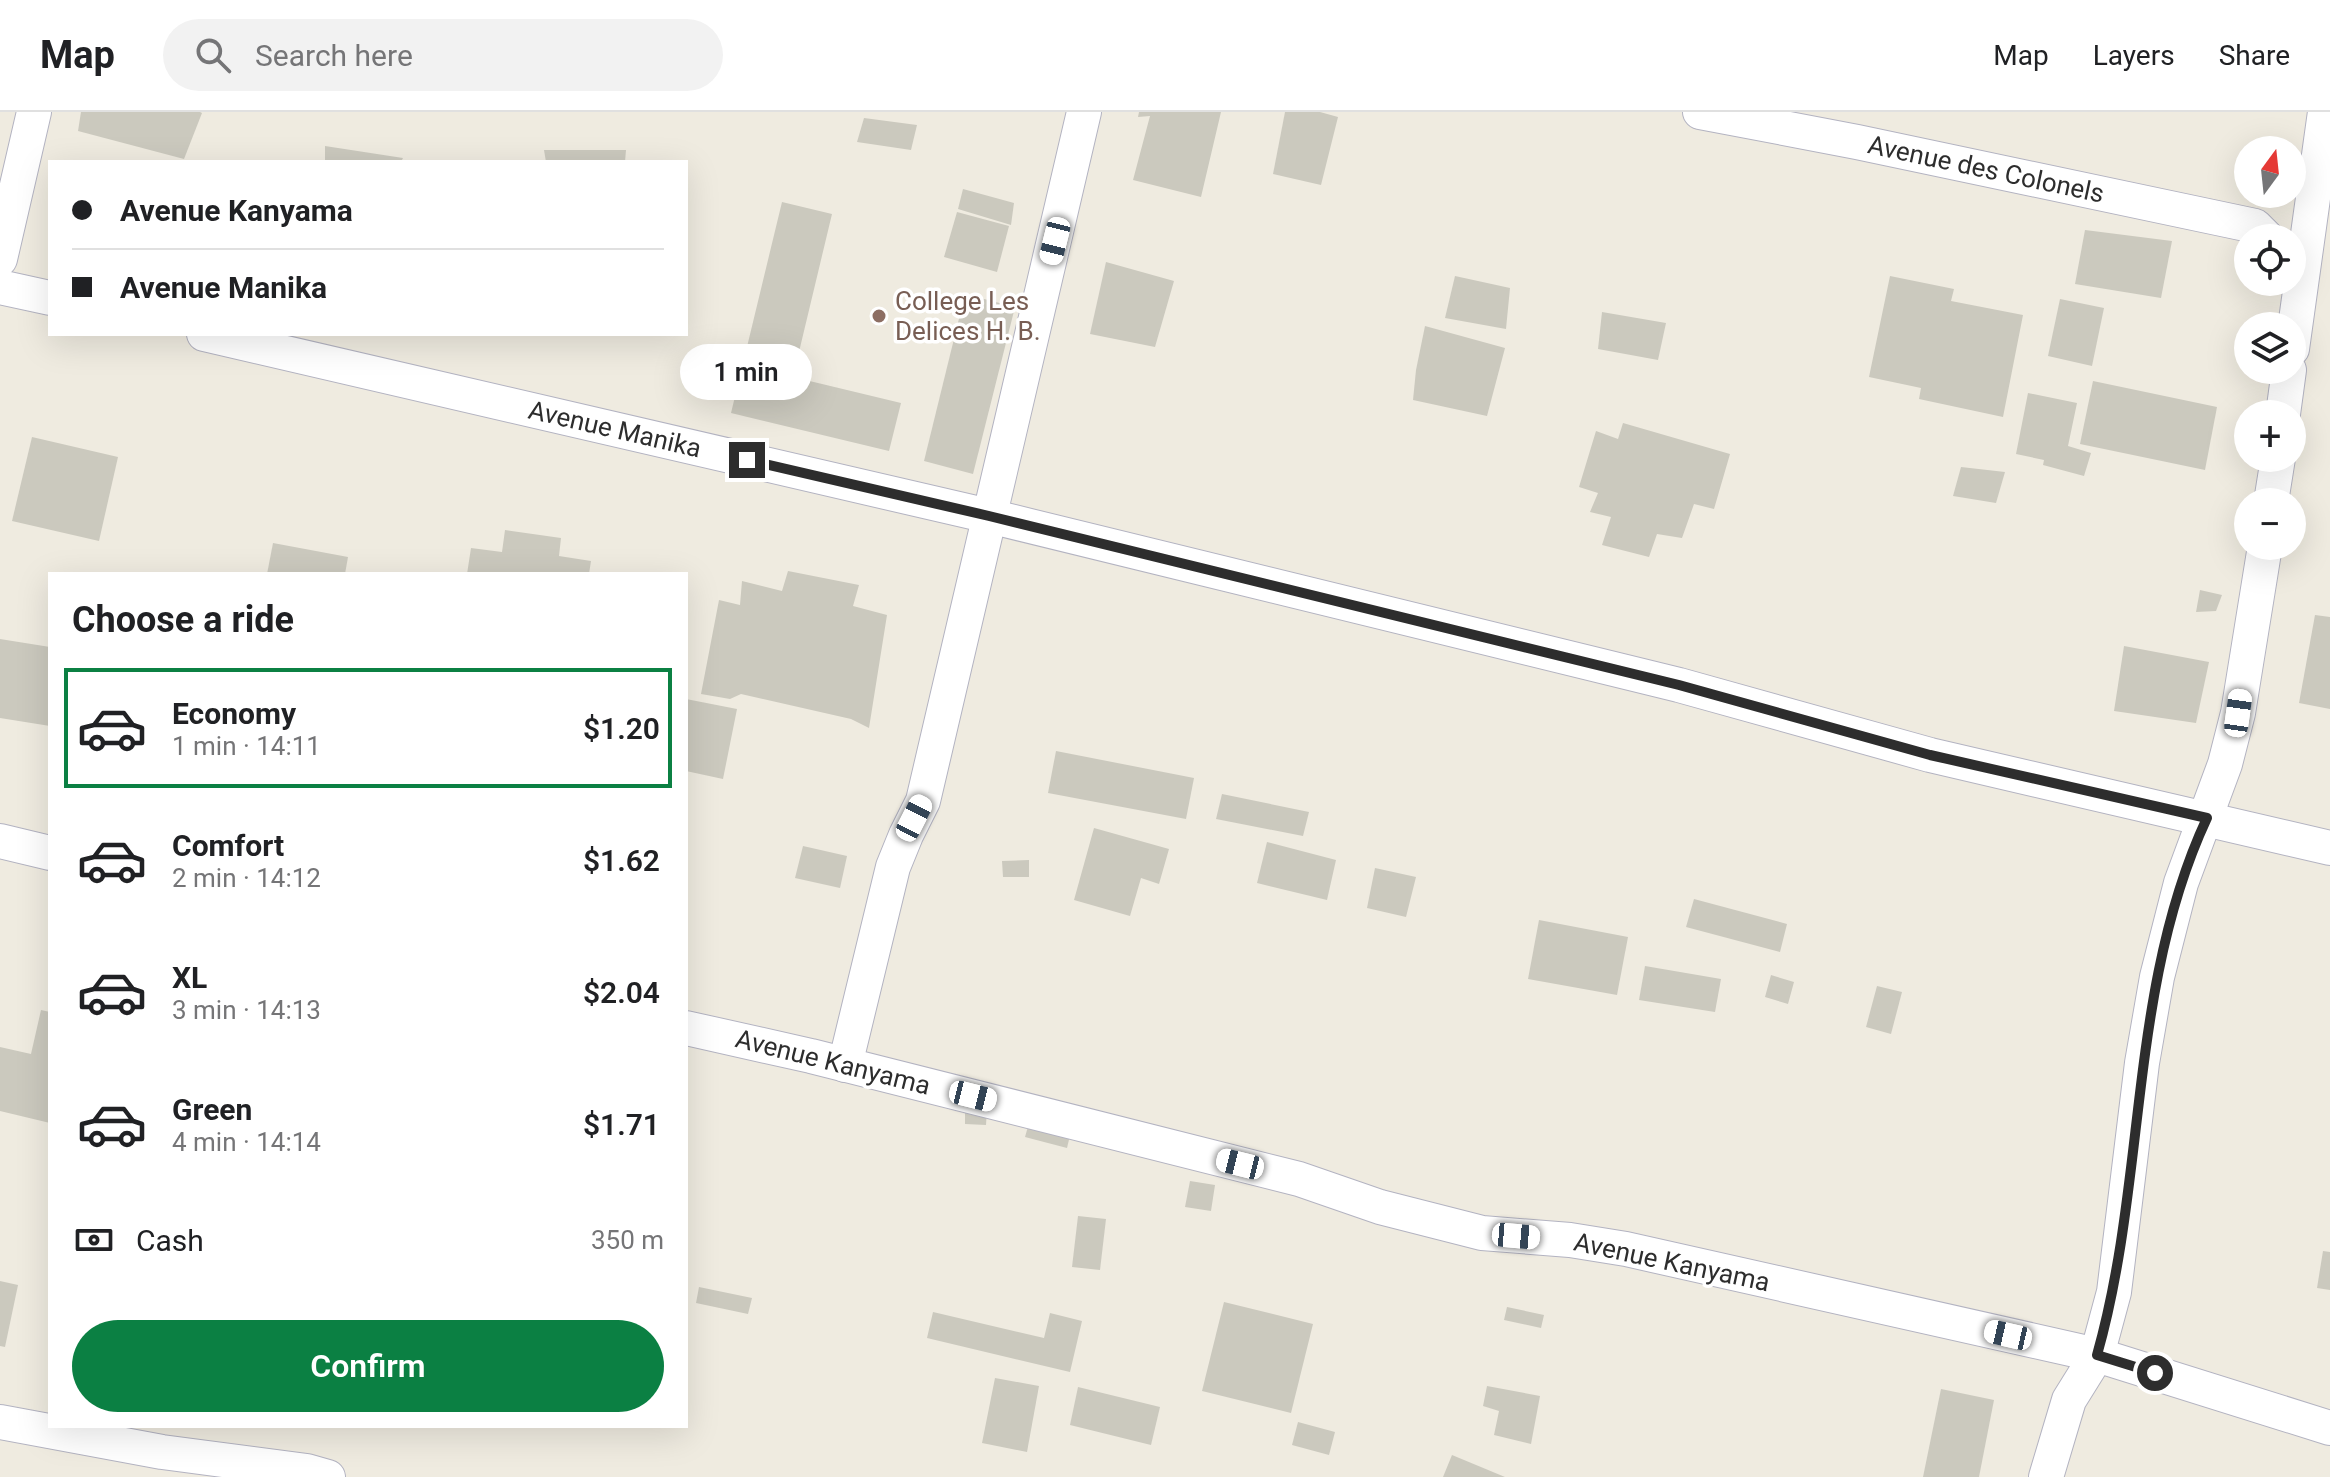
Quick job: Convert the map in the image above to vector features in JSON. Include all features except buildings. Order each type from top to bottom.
[{"type":"street","points":[[0,259],[34,112]]},
{"type":"street","points":[[845,1065],[893,867],[923,801],[1084,112]]},
{"type":"street","name":"Avenue des Colonels","points":[[1700,112],[2246,224]]},
{"type":"street","points":[[2305,224],[2325,112]]},
{"type":"street","points":[[2306,274],[2330,290]]},
{"type":"street","points":[[0,287],[48,298]]},
{"type":"street","name":"Avenue Manika","points":[[213,336],[989,516],[1679,685],[1930,755],[2330,848]]},
{"type":"street","points":[[2046,1477],[2069,1400],[2097,1355],[2114,1292],[2142,1063],[2157,977],[2191,850],[2207,818],[2238,713],[2263,560]]},
{"type":"street","points":[[0,841],[48,853]]},
{"type":"street","name":"Avenue Kanyama","points":[[688,1028],[1299,1179],[1380,1207],[1482,1233],[1570,1240],[1626,1249],[2097,1355],[2330,1428]]},
{"type":"street","points":[[0,1422],[162,1452],[307,1471],[328,1477]]},
{"type":"place","name":"College Les Delices H. B.","points":[[879,316]]},
{"type":"route","points":[[747,460],[1679,685],[1930,755],[2207,818],[2191,850],[2157,977],[2142,1063],[2114,1292],[2097,1355],[2155,1373]]}]
